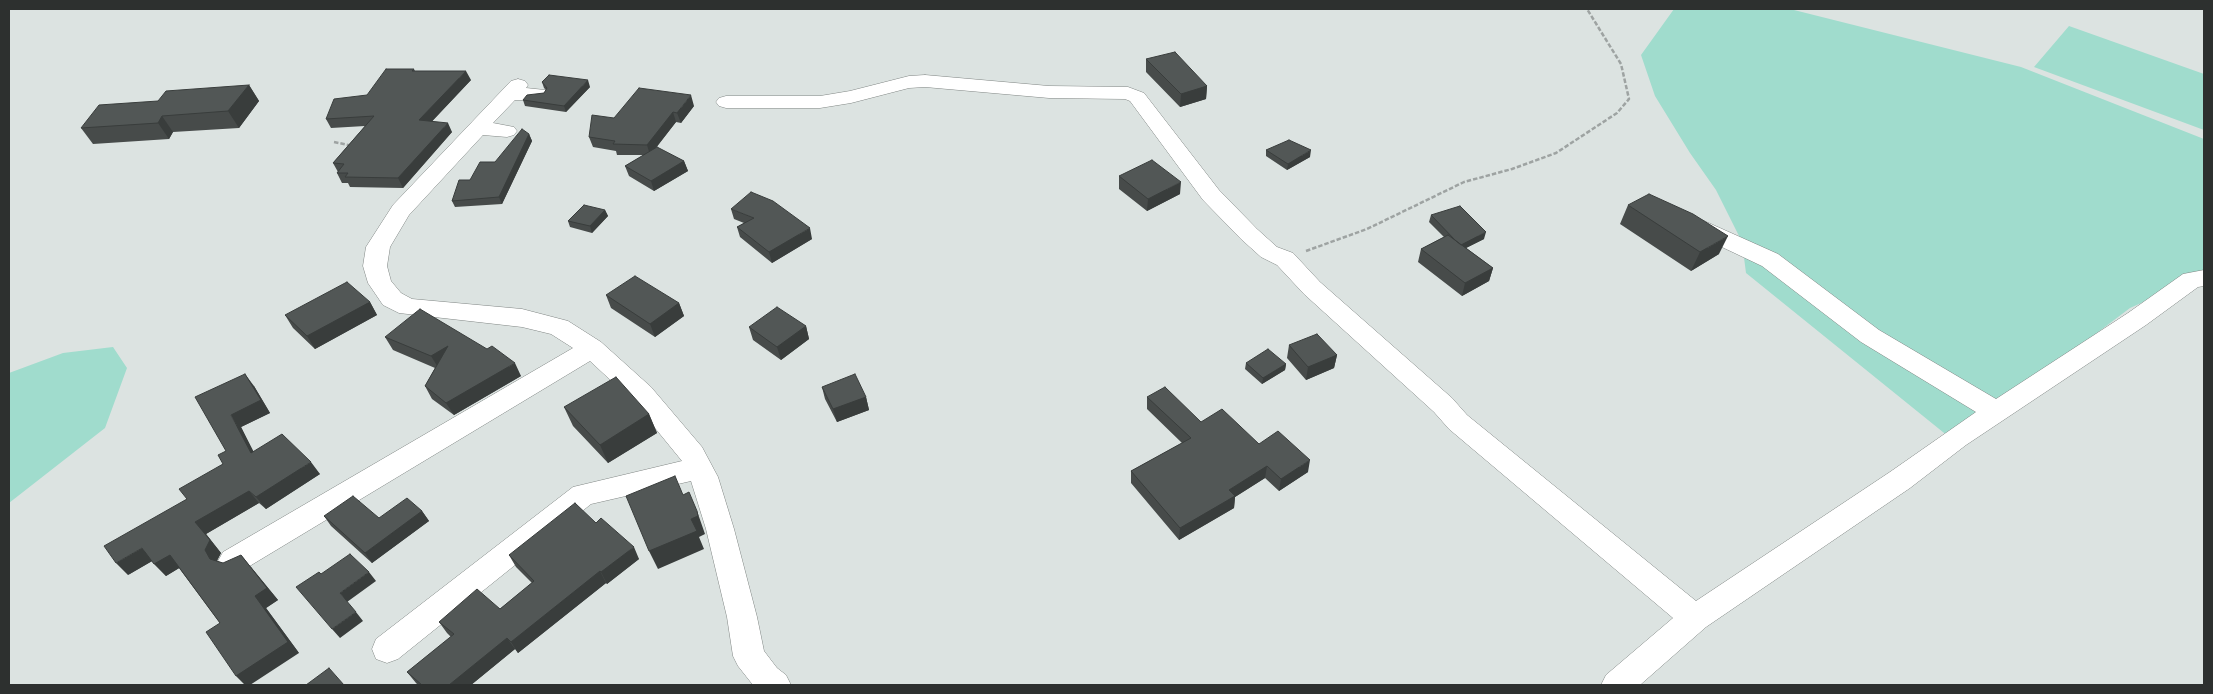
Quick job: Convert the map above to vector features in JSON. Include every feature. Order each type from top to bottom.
[{"type":"street","points":[[726,102],[820,102],[851,97],[909,82],[925,81],[1049,92],[1128,93],[1137,97],[1211,195],[1269,252],[1285,259],[1312,288],[1443,405],[1458,422],[1695,618]]},
{"type":"street","points":[[522,91],[478,128],[401,210],[378,247],[375,266],[380,283],[392,299],[408,307],[522,318],[558,327],[592,348],[642,394],[692,454],[699,468],[720,529],[742,617],[749,656],[766,678],[775,685]]},
{"type":"street","points":[[478,128],[507,131]]},
{"type":"street","points":[[1675,216],[1770,260],[1870,336],[1996,412]]},
{"type":"street","points":[[1617,685],[1695,618],[1900,480],[1957,438],[2137,319],[2191,280],[2204,278]]},
{"type":"street","points":[[233,561],[592,348]]},
{"type":"street","points":[[387,649],[583,495],[699,468]]},
{"type":"path","points":[[1285,259],[1367,229],[1464,182],[1512,169],[1556,153],[1617,113],[1629,100],[1621,64],[1587,9]]},
{"type":"path","points":[[334,142],[357,146]]},
{"type":"green space","points":[[1674,9],[1790,9],[2021,67],[2204,139],[2204,279],[2193,280],[2130,308],[1954,441],[1746,273],[1742,242],[1716,190],[1690,153],[1655,96],[1641,55]]},
{"type":"green space","points":[[2069,26],[2204,74],[2204,130],[2034,67]]},
{"type":"green space","points":[[113,347],[127,368],[105,428],[9,503],[9,373],[63,353]]},
{"type":"building","points":[[1175,52],[1207,86],[1181,94],[1146,59]]},
{"type":"building","points":[[386,69],[466,71],[419,120],[448,123],[398,178],[345,177],[348,173],[337,173],[344,164],[333,163],[374,116],[326,119],[334,99],[367,95]]},
{"type":"building","points":[[549,75],[588,80],[564,106],[523,100],[527,95],[544,93],[547,88],[542,82]]},
{"type":"building","points":[[249,85],[228,111],[162,116],[158,123],[81,128],[99,105],[158,101],[166,91]]},
{"type":"building","points":[[639,88],[691,95],[677,113],[673,112],[647,145],[613,144],[615,141],[589,137],[592,115],[614,118]]},
{"type":"building","points":[[522,129],[529,134],[499,197],[452,201],[459,180],[470,180],[480,162],[495,162]]},
{"type":"building","points":[[1289,140],[1311,150],[1288,164],[1266,150]]},
{"type":"building","points":[[657,147],[684,161],[651,181],[625,166]]},
{"type":"building","points":[[1152,160],[1181,182],[1148,199],[1119,176]]},
{"type":"building","points":[[751,192],[773,201],[810,228],[769,252],[737,227],[754,218],[731,209]]},
{"type":"building","points":[[1649,194],[1693,214],[1728,236],[1700,252],[1628,205]]},
{"type":"building","points":[[584,205],[605,210],[590,226],[568,221]]},
{"type":"building","points":[[1460,206],[1486,232],[1461,245],[1431,215]]},
{"type":"building","points":[[1448,235],[1493,268],[1465,283],[1421,249]]},
{"type":"building","points":[[635,276],[679,303],[650,324],[606,295]]},
{"type":"building","points":[[347,282],[370,302],[307,336],[285,315]]},
{"type":"building","points":[[777,307],[806,326],[777,347],[749,327]]},
{"type":"building","points":[[420,309],[487,349],[492,346],[515,363],[446,403],[425,386],[448,346],[431,356],[385,337]]},
{"type":"building","points":[[1317,334],[1337,355],[1308,367],[1289,345]]},
{"type":"building","points":[[1268,349],[1286,364],[1263,378],[1246,363]]},
{"type":"building","points":[[245,374],[261,400],[231,415],[251,453],[282,434],[311,462],[256,497],[249,491],[195,522],[210,540],[205,550],[210,559],[223,563],[241,555],[267,588],[255,596],[288,642],[236,676],[206,632],[220,623],[170,555],[154,564],[142,548],[116,563],[104,546],[187,499],[179,489],[223,464],[218,455],[226,451],[195,397]]},
{"type":"building","points":[[855,374],[866,397],[833,409],[822,387]]},
{"type":"building","points":[[616,377],[649,414],[600,445],[564,407]]},
{"type":"building","points":[[1165,387],[1201,422],[1222,409],[1259,444],[1278,431],[1310,460],[1281,479],[1267,466],[1229,490],[1235,496],[1180,528],[1131,471],[1191,438],[1147,397]]},
{"type":"building","points":[[675,476],[683,495],[689,492],[697,511],[698,516],[691,519],[697,531],[649,551],[626,496]]},
{"type":"building","points":[[353,496],[379,518],[407,498],[422,511],[365,553],[324,516]]},
{"type":"building","points":[[575,503],[596,523],[601,518],[634,547],[600,571],[511,642],[507,638],[449,685],[422,685],[407,672],[454,634],[439,622],[477,589],[500,609],[534,581],[509,555]]},
{"type":"building","points":[[350,554],[369,572],[340,593],[356,612],[332,629],[296,587],[319,572],[321,574]]},
{"type":"building","points":[[329,668],[344,685],[306,685]]}]
